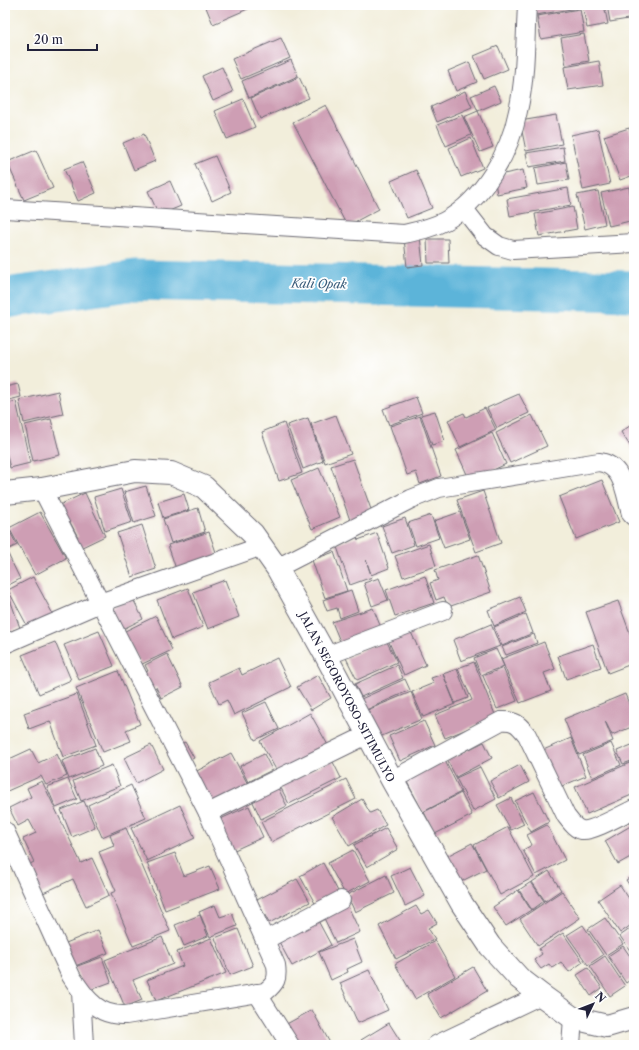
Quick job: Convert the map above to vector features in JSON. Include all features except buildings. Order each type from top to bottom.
[{"type":"main road","name":"JALAN SEGOROYOSO-SITIMULYO","points":[[5,493],[42,489],[135,471],[171,473],[204,487],[253,534],[277,568],[369,734],[392,780],[462,904],[490,946],[519,978],[573,1018],[607,1026],[634,1018]]},
{"type":"street","points":[[5,209],[404,234],[444,222],[464,209],[480,192],[494,173],[509,140],[518,112],[522,85],[527,5]]},
{"type":"street","points":[[464,209],[485,236],[499,246],[513,250],[634,243]]},
{"type":"street","points":[[277,568],[411,499],[439,488],[599,462],[606,463],[614,468],[620,475],[631,514],[634,517]]},
{"type":"street","points":[[5,831],[71,976],[81,992],[96,1006],[112,1014],[126,1015],[265,992],[274,985],[277,975],[276,965],[208,813],[42,489]]},
{"type":"street","points":[[5,644],[100,603],[262,546]]},
{"type":"street","points":[[326,656],[443,611]]},
{"type":"street","points":[[392,780],[500,721],[510,721],[519,725],[527,735],[566,816],[572,824],[581,830],[590,830],[634,809]]},
{"type":"street","points":[[208,813],[369,734]]},
{"type":"street","points":[[265,940],[341,900]]},
{"type":"street","points":[[81,992],[84,1045]]},
{"type":"street","points":[[257,993],[290,1045]]},
{"type":"street","points":[[436,1045],[541,995]]},
{"type":"street","points":[[571,1045],[573,1018]]},
{"type":"waterway","name":"Kali Opak","points":[[5,298],[136,280],[634,291]]}]
